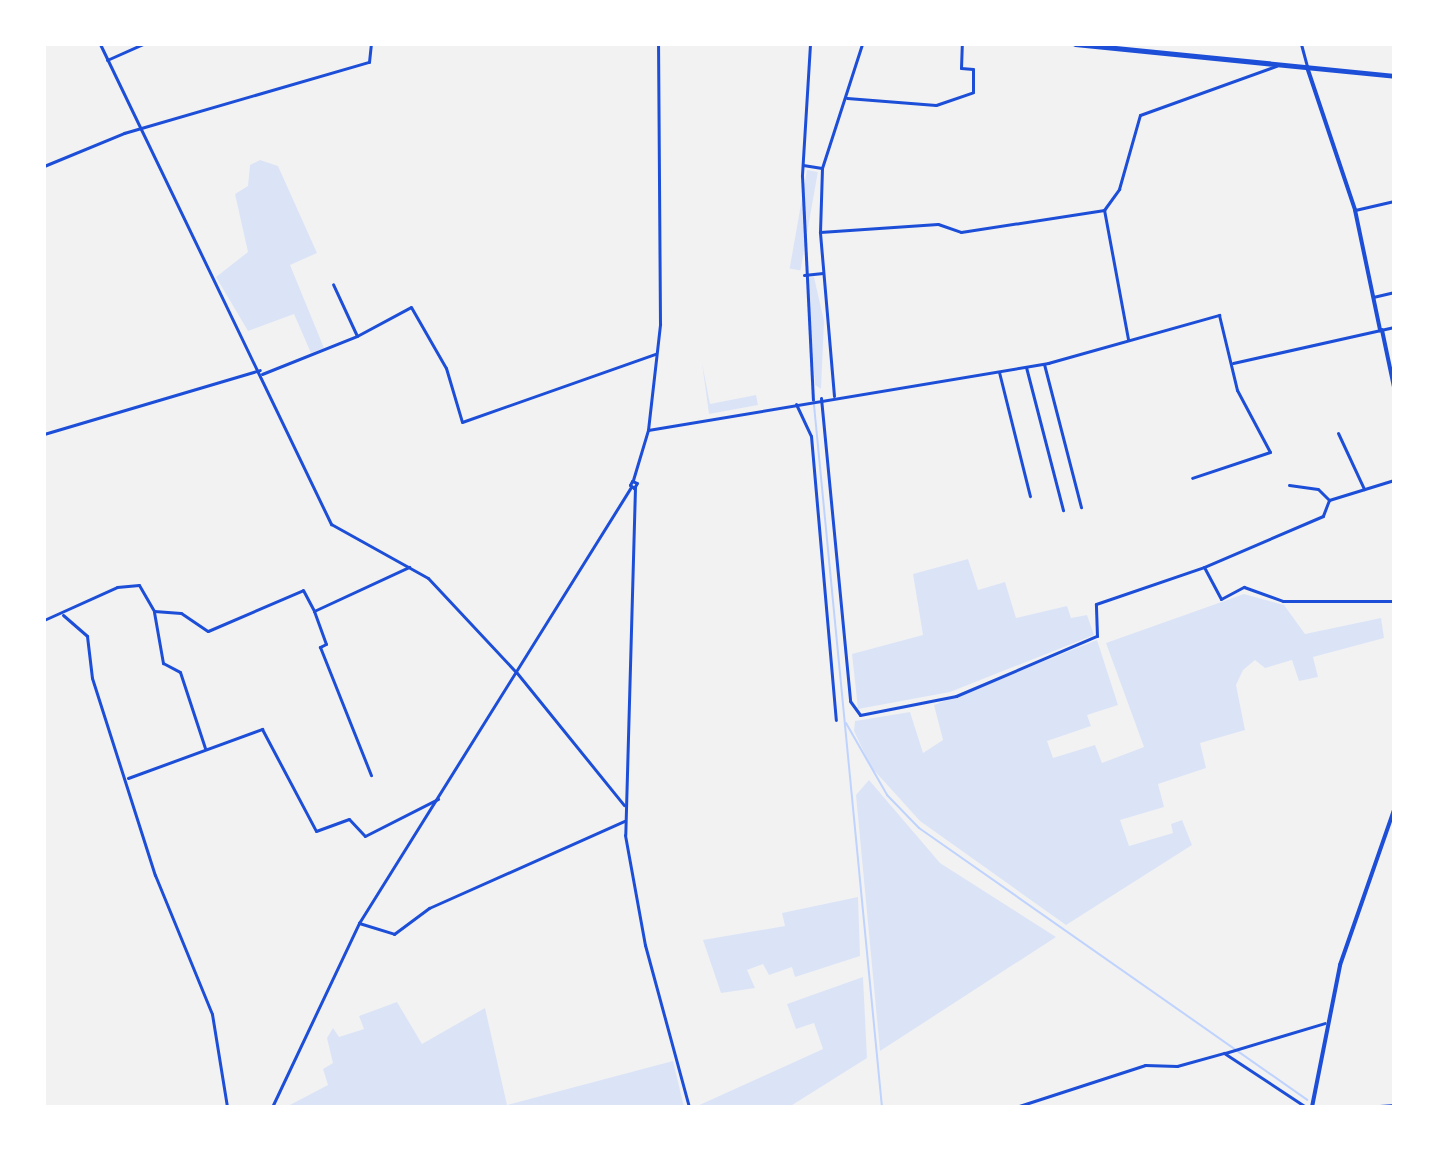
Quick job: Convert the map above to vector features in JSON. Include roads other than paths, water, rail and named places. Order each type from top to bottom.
[{"type":"main road","points":[[1075,44],[1394,76]]},
{"type":"street","points":[[100,44],[137,130],[261,372],[331,524],[409,567],[517,673],[624,805]]},
{"type":"street","points":[[107,60],[143,44]]},
{"type":"street","points":[[44,166],[137,130],[369,62],[371,44]]},
{"type":"street","points":[[658,44],[663,222],[656,354],[648,430],[633,480],[624,821],[645,945],[689,1107]]},
{"type":"street","points":[[810,44],[803,165],[804,275],[813,400]]},
{"type":"street","points":[[834,396],[820,232],[822,168],[862,44]]},
{"type":"street","points":[[847,98],[936,105],[973,92],[973,69],[961,68],[962,44]]},
{"type":"street","points":[[1301,44],[1355,210],[1394,387]]},
{"type":"street","points":[[820,232],[938,224],[961,232],[1104,210],[1119,189],[1140,115],[1280,64]]},
{"type":"street","points":[[803,165],[822,168]]},
{"type":"street","points":[[1355,210],[1394,201]]},
{"type":"street","points":[[1104,210],[1128,339]]},
{"type":"street","points":[[804,275],[823,273]]},
{"type":"street","points":[[333,284],[357,336]]},
{"type":"street","points":[[1373,297],[1394,292]]},
{"type":"street","points":[[44,434],[261,372],[357,336],[411,307],[446,368],[462,422],[656,354]]},
{"type":"street","points":[[648,430],[821,398],[1044,364],[1219,315],[1233,363],[1237,390],[1270,452],[1192,478]]},
{"type":"street","points":[[1233,363],[1394,327]]},
{"type":"street","points":[[1044,364],[1081,507]]},
{"type":"street","points":[[1026,367],[1063,510]]},
{"type":"street","points":[[999,372],[1030,496]]},
{"type":"street","points":[[821,398],[853,711],[868,716],[956,696],[1097,636],[1096,604],[1204,567],[1323,516],[1329,500]]},
{"type":"street","points":[[796,403],[811,436],[836,720]]},
{"type":"street","points":[[1338,433],[1364,489]]},
{"type":"street","points":[[1329,500],[1394,480]]},
{"type":"street","points":[[1289,485],[1318,489],[1329,500]]},
{"type":"street","points":[[272,1107],[359,923],[633,487]]},
{"type":"street","points":[[314,611],[409,567]]},
{"type":"street","points":[[1204,567],[1221,599],[1244,587],[1283,601],[1394,601]]},
{"type":"street","points":[[44,620],[63,615],[117,587],[139,585],[154,611],[163,663],[180,672],[205,748]]},
{"type":"street","points":[[154,611],[181,613],[208,631],[303,590],[326,644],[320,647],[371,775]]},
{"type":"street","points":[[63,615],[87,636],[92,678],[128,778],[155,875],[212,1014],[227,1107]]},
{"type":"street","points":[[128,778],[262,729],[316,831],[349,819],[365,836],[439,798]]},
{"type":"street","points":[[1224,1053],[1309,1107],[1325,1023],[1394,810]]},
{"type":"street","points":[[359,923],[394,934],[429,908],[624,821]]},
{"type":"street","points":[[44,915],[44,950]]},
{"type":"street","points":[[1016,1107],[1145,1065],[1177,1066],[1325,1023]]},
{"type":"street","points":[[1365,1107],[1394,1105]]},
{"type":"waterway","points":[[814,405],[882,1107]]},
{"type":"waterway","points":[[846,723],[887,795],[919,828],[1307,1100]]}]
